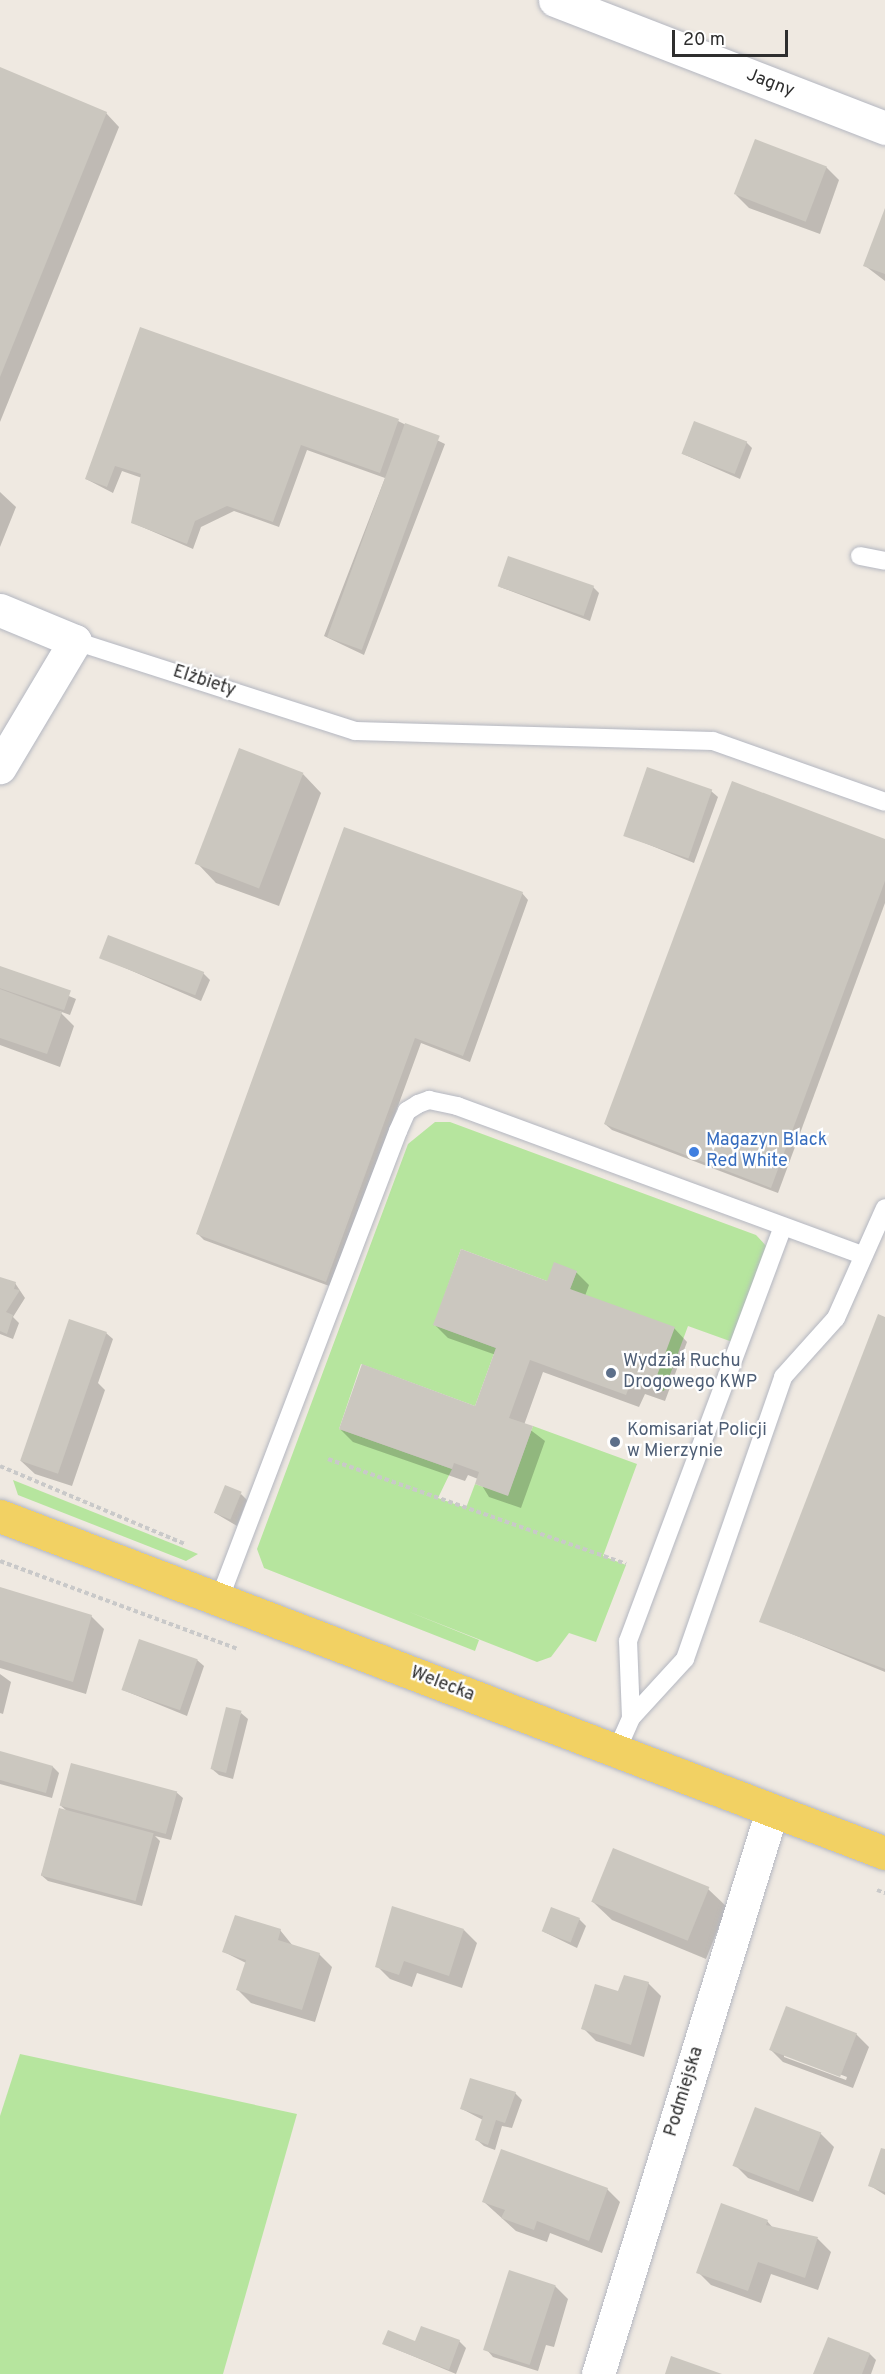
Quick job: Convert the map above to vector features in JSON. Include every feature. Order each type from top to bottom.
[{"type":"main road","name":"Welecka","points":[[0,1516],[616,1752],[885,1852]]},
{"type":"street","name":"Jagny","points":[[555,0],[885,128]]},
{"type":"street","name":"Elżbiety","points":[[0,610],[75,641]]},
{"type":"street","points":[[0,767],[75,641]]},
{"type":"street","name":"Podmiejska","points":[[598,2374],[772,1810]]},
{"type":"lane","points":[[860,556],[885,561]]},
{"type":"lane","name":"Elżbiety","points":[[75,641],[355,731],[713,741],[885,802]]},
{"type":"lane","points":[[219,1600],[398,1131],[407,1112],[418,1104],[429,1100],[457,1106],[782,1228],[864,1256]]},
{"type":"lane","points":[[616,1752],[631,1718],[685,1659],[783,1377],[836,1318],[885,1208]]},
{"type":"lane","points":[[631,1718],[628,1641],[782,1228]]},
{"type":"path","points":[[328,1459],[652,1574]]},
{"type":"green space","points":[[435,1122],[450,1122],[756,1235],[769,1249],[738,1344],[688,1326],[664,1391],[652,1389],[570,1289],[577,1271],[547,1281],[461,1249],[434,1325],[496,1348],[475,1406],[361,1364],[339,1429],[452,1469],[438,1498],[466,1508],[475,1484],[508,1495],[533,1426],[637,1464],[603,1556],[626,1565],[596,1642],[569,1633],[551,1657],[537,1662],[407,1611],[479,1640],[475,1651],[264,1568],[257,1549],[408,1144]]},
{"type":"green space","points":[[13,1480],[198,1554],[186,1561],[18,1495]]},
{"type":"green space","points":[[20,2054],[297,2114],[223,2374],[0,2374],[0,2116]]},
{"type":"building","points":[[0,67],[107,112],[0,377]]},
{"type":"building","points":[[755,139],[827,167],[806,222],[734,194]]},
{"type":"building","points":[[885,208],[885,274],[863,266]]},
{"type":"building","points":[[140,327],[399,419],[380,473],[301,445],[273,522],[227,506],[195,521],[187,544],[131,523],[141,474],[115,466],[107,487],[85,479]]},
{"type":"building","points":[[694,421],[747,441],[735,474],[681,454]]},
{"type":"building","points":[[405,423],[440,436],[362,650],[327,637]]},
{"type":"building","points":[[508,556],[594,586],[584,616],[498,586]]},
{"type":"building","points":[[239,748],[303,773],[259,888],[195,864]]},
{"type":"building","points":[[647,767],[712,789],[688,858],[623,836]]},
{"type":"building","points":[[732,781],[885,839],[885,881],[771,1188],[604,1124]]},
{"type":"building","points":[[344,827],[523,892],[463,1056],[415,1038],[326,1282],[196,1234]]},
{"type":"building","points":[[108,935],[204,972],[195,995],[99,958]]},
{"type":"building","points":[[0,966],[71,990],[64,1010],[0,988]]},
{"type":"building","points":[[0,989],[62,1012],[47,1054],[0,1038]]},
{"type":"building","name":"Wydział Ruchu Drogowego KWP","points":[[461,1249],[547,1281],[554,1262],[577,1271],[570,1289],[675,1327],[652,1389],[631,1382],[626,1395],[530,1360],[509,1418],[533,1426],[508,1496],[475,1484],[479,1472],[454,1463],[452,1469],[339,1429],[362,1364],[475,1406],[496,1348],[433,1325]]},
{"type":"building","points":[[0,1277],[16,1282],[14,1289],[20,1290],[6,1312],[13,1315],[7,1334],[0,1331]]},
{"type":"building","points":[[878,1314],[885,1317],[885,1669],[759,1622]]},
{"type":"building","points":[[69,1319],[107,1332],[58,1474],[20,1461]]},
{"type":"building","points":[[225,1485],[242,1492],[230,1520],[214,1513]]},
{"type":"building","points":[[0,1587],[92,1615],[73,1682],[0,1660]]},
{"type":"building","points":[[139,1639],[198,1659],[180,1710],[121,1690]]},
{"type":"building","points":[[226,1707],[242,1711],[226,1773],[211,1769]]},
{"type":"building","points":[[0,1751],[53,1766],[46,1793],[0,1780]]},
{"type":"building","points":[[71,1763],[177,1791],[166,1834],[60,1806]]},
{"type":"building","points":[[59,1808],[154,1833],[136,1901],[41,1876]]},
{"type":"building","points":[[613,1848],[709,1887],[688,1941],[591,1902]]},
{"type":"building","points":[[392,1906],[464,1929],[449,1976],[404,1961],[399,1975],[375,1967]]},
{"type":"building","points":[[551,1907],[580,1918],[571,1942],[542,1931]]},
{"type":"building","points":[[235,1915],[281,1929],[278,1940],[320,1953],[302,2010],[236,1990],[246,1960],[222,1952]]},
{"type":"building","points":[[624,1975],[649,1982],[631,2045],[581,2029],[595,1984],[618,1991]]},
{"type":"building","points":[[786,2006],[857,2033],[840,2077],[769,2050]]},
{"type":"building","points":[[470,2078],[516,2092],[505,2123],[496,2120],[488,2145],[475,2140],[483,2116],[460,2109]]},
{"type":"building","points":[[755,2107],[821,2132],[799,2191],[732,2166]]},
{"type":"building","points":[[881,2148],[885,2149],[885,2192],[868,2186]]},
{"type":"building","points":[[501,2149],[608,2188],[589,2241],[537,2221],[534,2230],[501,2218],[505,2210],[482,2202]]},
{"type":"building","points":[[721,2203],[768,2220],[766,2225],[818,2237],[805,2278],[758,2262],[748,2291],[696,2273]]},
{"type":"building","points":[[509,2270],[556,2285],[530,2365],[483,2350]]},
{"type":"building","points":[[421,2326],[460,2340],[449,2370],[382,2344],[388,2330],[415,2341]]},
{"type":"building","points":[[828,2337],[870,2353],[862,2374],[813,2374]]},
{"type":"building","points":[[671,2356],[722,2374],[665,2374]]},
{"type":"place","name":"Magazyn Black Red White","points":[[694,1152]]},
{"type":"place","name":"Wydział Ruchu Drogowego KWP","points":[[611,1373]]},
{"type":"place","name":"Komisariat Policji w Mierzynie","points":[[615,1442]]}]
